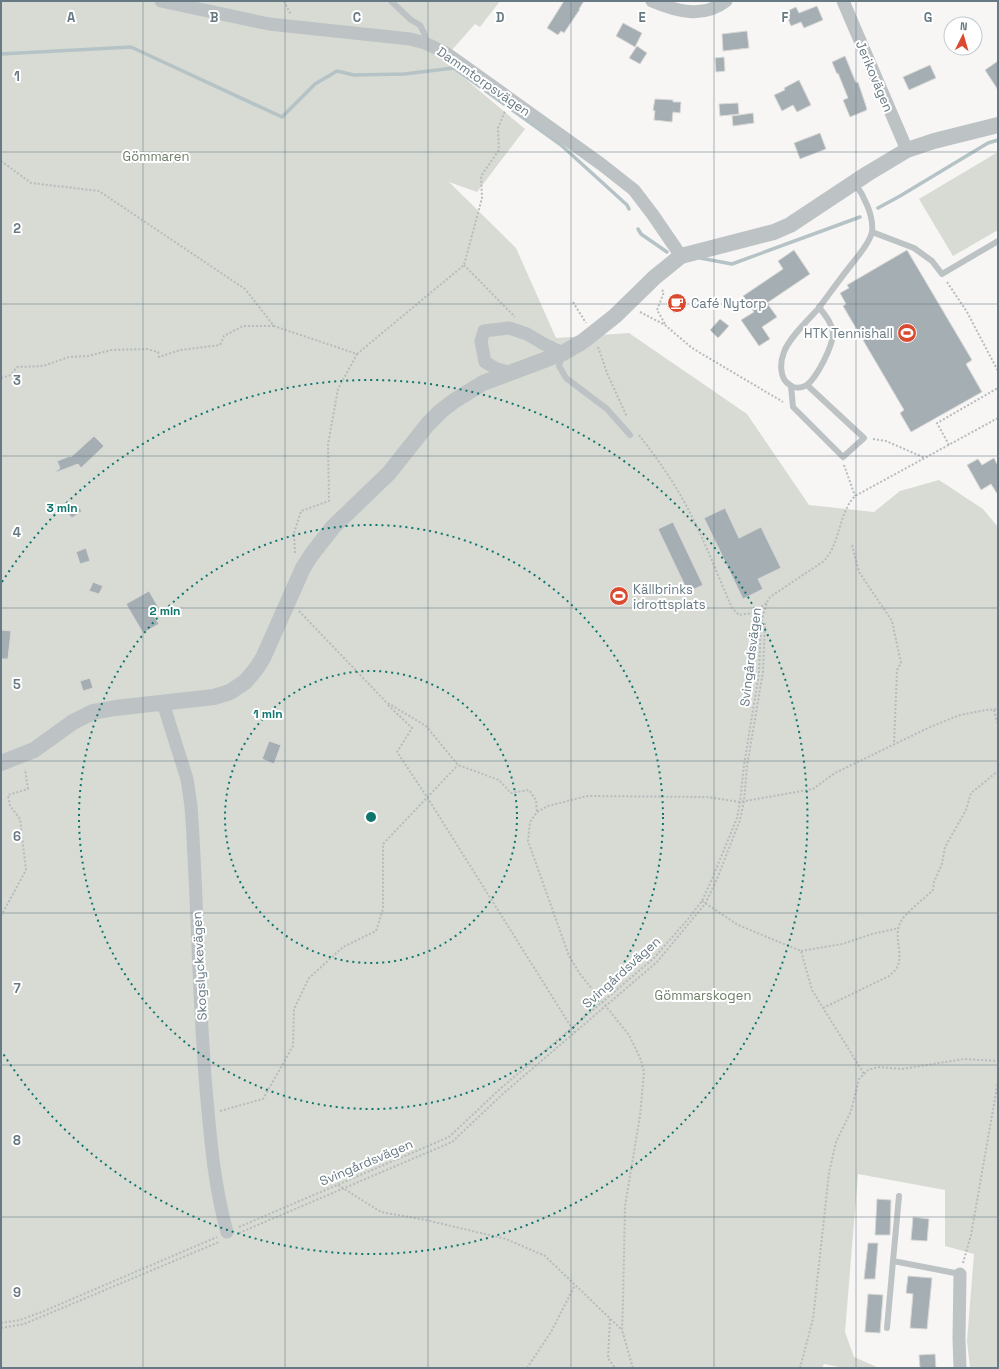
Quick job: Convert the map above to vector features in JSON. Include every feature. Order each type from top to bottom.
[{"type":"street","name":"Dammtorpsvägen","points":[[161,1],[276,25],[410,39],[425,43],[446,53],[601,164],[634,190],[654,215],[681,256]]},
{"type":"street","points":[[652,1],[668,8],[687,12],[710,10],[726,1]]},
{"type":"street","name":"Jerikovägen","points":[[843,1],[907,150]]},
{"type":"street","points":[[1,763],[34,750],[74,722],[94,712],[114,708],[214,697],[230,692],[241,685],[256,669],[263,658],[303,568],[312,554],[333,527],[389,473],[428,424],[441,411],[483,384],[563,353],[578,344],[615,316],[654,278],[681,256],[774,232],[790,225],[854,182],[907,150],[934,141],[998,125]]},
{"type":"street","points":[[512,372],[497,369],[485,362],[481,341],[484,331],[509,328],[519,331],[563,353]]},
{"type":"street","name":"Skogslyckevägen","points":[[163,703],[187,779],[191,806],[204,1065],[208,1114],[217,1192],[228,1235]]},
{"type":"street","points":[[960,1274],[958,1338],[960,1368]]},
{"type":"lane","points":[[391,1],[412,20],[420,25],[425,35],[425,43]]},
{"type":"lane","points":[[819,306],[831,326],[833,334],[829,350],[813,379],[807,385],[800,388],[791,386],[783,375],[782,360],[788,344],[863,250],[872,232],[866,203],[854,182]]},
{"type":"lane","points":[[872,232],[914,248],[932,261],[942,274],[998,241]]},
{"type":"lane","points":[[563,353],[559,366],[566,378],[607,409],[633,433]]},
{"type":"lane","points":[[791,386],[793,407],[843,457],[864,438],[807,385]]},
{"type":"lane","points":[[887,1328],[899,1196]]},
{"type":"lane","points":[[893,1261],[960,1274]]},
{"type":"path","points":[[296,556],[294,533],[301,511],[329,501],[328,444],[338,389],[357,354],[464,265],[482,198],[481,176],[499,150],[498,128],[511,99]]},
{"type":"path","points":[[1,161],[31,182],[99,191],[245,289],[274,326]]},
{"type":"path","points":[[464,265],[514,316],[519,331]]},
{"type":"path","points":[[942,274],[967,312],[998,371]]},
{"type":"path","points":[[654,278],[664,292],[657,310],[665,325]]},
{"type":"path","points":[[573,302],[579,314],[595,331],[602,361],[629,421]]},
{"type":"path","points":[[626,305],[665,325],[692,348],[793,407]]},
{"type":"path","points":[[1,378],[11,375],[17,367],[43,366],[69,357],[88,356],[111,350],[147,349],[158,352],[159,356],[180,350],[220,345],[224,336],[243,326],[274,326],[357,354]]},
{"type":"path","points":[[949,445],[937,423],[998,388]]},
{"type":"path","points":[[843,457],[844,465],[855,496],[998,418]]},
{"type":"path","points":[[633,433],[658,461],[678,491],[705,544],[732,608],[738,615],[752,613],[767,602]]},
{"type":"path","points":[[864,438],[886,442],[925,458]]},
{"type":"path","name":"Svingårdsvägen","points":[[1,1323],[20,1320],[44,1311],[228,1235],[338,1184],[449,1137],[500,1089],[654,958],[688,920],[702,901],[737,818],[759,672],[761,623],[767,602],[770,597],[824,561],[829,556],[834,546],[847,506],[855,496]]},
{"type":"path","points":[[852,544],[859,572],[892,621],[901,663],[897,670],[894,745]]},
{"type":"path","points":[[289,601],[412,728],[397,752],[427,797],[575,1033]]},
{"type":"path","points":[[1,1328],[24,1324],[228,1235],[344,1189],[452,1142],[505,1092],[657,962],[705,904],[717,879],[740,820],[744,801],[747,766],[763,672],[765,624],[761,623]]},
{"type":"path","points":[[386,702],[426,726],[458,765],[498,780],[511,793],[529,790],[536,800],[537,812]]},
{"type":"path","points":[[633,1368],[622,1330],[625,1206],[640,1116],[644,1072],[641,1060],[628,1035],[580,974],[569,956],[528,841],[530,822],[537,812],[548,806],[587,796],[707,798],[740,802],[813,790],[835,773],[930,727],[960,715],[986,710],[998,710]]},
{"type":"path","points":[[994,710],[998,725]]},
{"type":"path","points":[[1,916],[26,870],[20,818],[10,806],[8,795],[28,789],[22,755]]},
{"type":"path","points":[[208,1114],[263,1099],[293,1046],[294,1009],[309,978],[343,947],[376,931],[383,908],[383,844],[458,765]]},
{"type":"path","points":[[823,1008],[889,976],[896,969],[900,957],[897,938],[900,923],[933,890],[934,882],[942,864],[945,847],[966,810],[971,793],[998,771]]},
{"type":"path","points":[[702,901],[738,925],[801,951],[842,944],[872,934],[899,928]]},
{"type":"path","points":[[801,951],[812,990],[864,1074]]},
{"type":"path","points":[[800,1368],[813,1320],[829,1173],[836,1142],[851,1111],[859,1079],[868,1070],[878,1067],[902,1069],[964,1059],[998,1061]]},
{"type":"path","points":[[960,1274],[971,1236],[998,1081]]},
{"type":"path","points":[[338,1184],[381,1212],[426,1220],[506,1239],[545,1256],[622,1330]]},
{"type":"path","points":[[527,1368],[551,1332],[575,1285]]},
{"type":"path","points":[[610,1319],[608,1358],[615,1368]]},
{"type":"green space","name":"Gömmarskogen","points":[[1,1],[500,1],[480,27],[475,24],[443,60],[525,129],[477,192],[449,182],[516,248],[556,338],[629,333],[747,414],[809,505],[874,512],[900,491],[939,480],[983,509],[998,527],[998,1368],[970,1368],[967,1341],[974,1254],[945,1246],[945,1190],[858,1174],[845,1332],[854,1357],[879,1368],[844,1368],[824,1364],[822,1368],[1,1368]]},
{"type":"green space","points":[[998,152],[998,230],[953,256],[919,199]]},
{"type":"building","points":[[564,1],[584,1],[564,33],[561,31],[558,35],[547,28]]},
{"type":"building","points":[[817,6],[823,20],[804,28],[801,22],[791,26],[785,12],[796,7],[799,13]]},
{"type":"building","points":[[623,23],[642,33],[635,47],[616,36]]},
{"type":"building","points":[[747,31],[749,48],[723,51],[722,34]]},
{"type":"building","points":[[637,46],[647,53],[640,64],[629,58]]},
{"type":"building","points":[[845,56],[856,83],[858,82],[867,109],[850,117],[843,100],[848,98],[832,62]]},
{"type":"building","points":[[724,57],[725,71],[716,72],[715,58]]},
{"type":"building","points":[[998,61],[998,90],[985,70]]},
{"type":"building","points":[[930,65],[936,78],[909,90],[903,77]]},
{"type":"building","points":[[799,80],[811,105],[797,112],[793,105],[782,111],[774,95],[785,90],[784,88]]},
{"type":"building","points":[[655,99],[681,102],[680,113],[673,112],[672,122],[654,120],[655,111],[653,110]]},
{"type":"building","points":[[738,103],[739,114],[720,116],[719,104]]},
{"type":"building","points":[[753,113],[754,123],[733,126],[732,116]]},
{"type":"building","points":[[820,133],[826,149],[800,159],[794,143]]},
{"type":"building","points":[[794,250],[810,274],[767,303],[777,317],[762,327],[770,339],[759,346],[741,320],[754,312],[743,296],[783,269],[778,261]]},
{"type":"building","name":"HTK Tennishall","points":[[907,250],[972,360],[966,364],[982,392],[911,432],[900,413],[904,410],[843,306],[846,304],[840,293],[849,288],[847,285]]},
{"type":"building","name":"Café Nytorp","points":[[680,294],[687,303],[674,313],[667,303]]},
{"type":"building","points":[[720,319],[729,326],[718,338],[710,330]]},
{"type":"building","points":[[94,436],[104,446],[81,468],[78,464],[54,473],[60,468],[57,461],[70,456],[71,457]]},
{"type":"building","points":[[994,458],[998,466],[998,495],[991,484],[981,490],[967,465],[978,459],[982,465]]},
{"type":"building","points":[[76,504],[82,511],[72,518],[66,511]]},
{"type":"building","points":[[725,508],[739,538],[761,527],[781,568],[758,579],[763,589],[743,599],[704,518]]},
{"type":"building","points":[[673,522],[703,585],[688,592],[658,529]]},
{"type":"building","points":[[86,548],[90,561],[80,564],[76,552]]},
{"type":"building","points":[[93,582],[103,586],[99,594],[89,591]]},
{"type":"building","points":[[149,591],[160,610],[153,615],[159,624],[143,633],[126,604]]},
{"type":"building","points":[[1,630],[11,631],[8,659],[1,659]]},
{"type":"building","points":[[90,678],[93,688],[83,691],[80,681]]},
{"type":"building","points":[[269,741],[281,745],[274,764],[262,759]]},
{"type":"building","points":[[877,1199],[891,1200],[890,1235],[875,1235]]},
{"type":"building","points":[[913,1217],[929,1219],[927,1241],[911,1240]]},
{"type":"building","points":[[868,1243],[878,1243],[875,1279],[864,1279]]},
{"type":"building","points":[[908,1276],[932,1278],[927,1329],[910,1328],[913,1294],[906,1293]]},
{"type":"building","points":[[868,1294],[883,1295],[880,1333],[865,1332]]},
{"type":"building","points":[[935,1354],[936,1368],[920,1368],[919,1355]]},
{"type":"waterway","points":[[1,54],[131,47],[282,117],[315,84],[337,71],[354,75],[404,74],[454,68],[561,145],[627,205],[629,209]]},
{"type":"waterway","points":[[878,208],[988,143],[998,140]]},
{"type":"waterway","points":[[700,258],[732,264],[860,217]]},
{"type":"waterway","points":[[638,229],[641,234],[667,252]]},
{"type":"place","name":"Café Nytorp","points":[[677,303]]},
{"type":"place","name":"HTK Tennishall","points":[[907,333]]},
{"type":"place","name":"Källbrinks idrottsplats","points":[[619,596]]},
{"type":"park label","name":"Gömmaren","points":[[156,156]]}]
